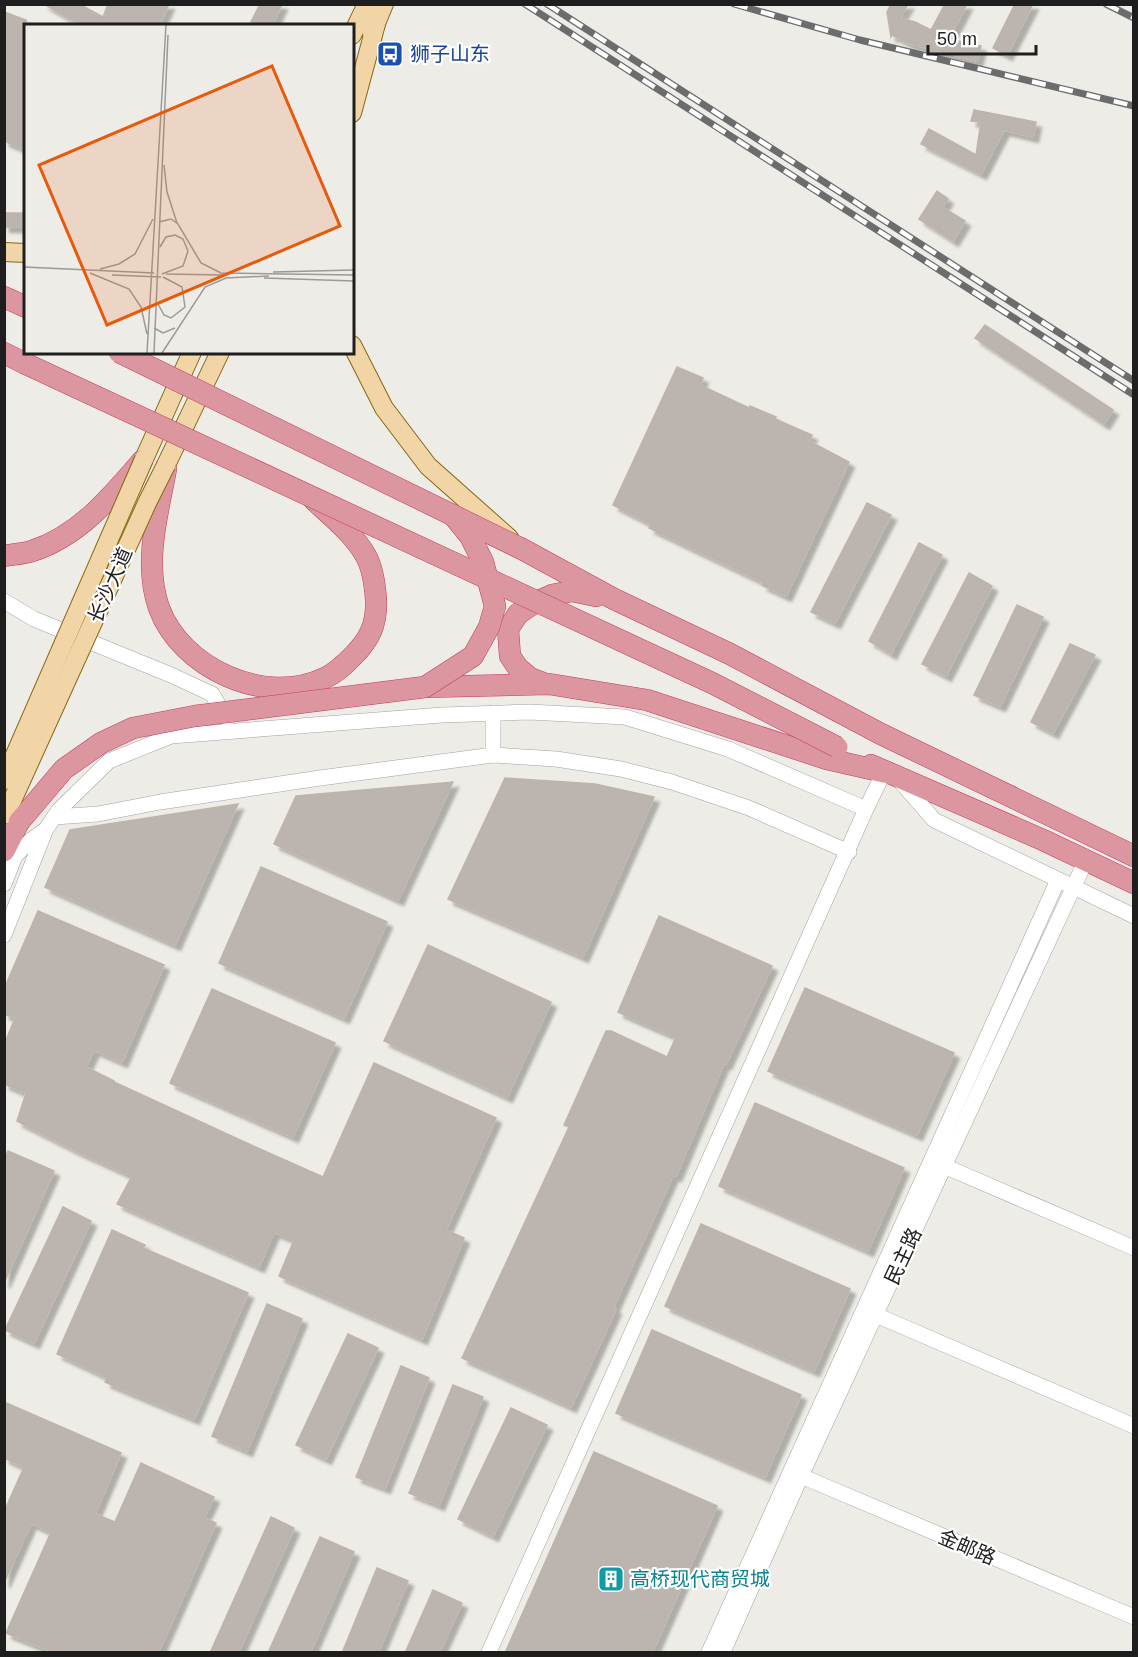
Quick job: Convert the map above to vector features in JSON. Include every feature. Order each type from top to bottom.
[{"type":"highway","points":[[4,297],[24,306]]},
{"type":"highway","points":[[4,353],[14,362],[309,495],[712,683],[832,753]]},
{"type":"highway","points":[[123,354],[522,549],[614,599],[730,654],[881,734],[1134,856]]},
{"type":"highway","points":[[4,556],[32,551],[71,531],[111,498],[144,459]]},
{"type":"highway","points":[[166,465],[152,544],[153,577],[158,606],[171,632],[188,652],[213,669],[237,680],[273,688],[324,679],[342,667],[366,643],[377,616],[375,584],[367,558],[353,537],[309,495]]},
{"type":"highway","points":[[425,687],[473,656],[489,627],[495,606],[483,562],[470,536],[453,515]]},
{"type":"highway","points":[[614,599],[572,591],[552,595],[534,603],[518,614],[508,629],[510,656],[518,668],[530,678],[549,684],[647,700],[832,753],[891,775],[1134,883]]},
{"type":"highway","points":[[4,851],[10,819],[64,769],[100,743],[133,728],[195,716],[425,687],[549,684]]},
{"type":"main road","points":[[354,30],[367,4]]},
{"type":"main road","points":[[354,69],[384,4]]},
{"type":"main road","points":[[354,106],[376,24]]},
{"type":"main road","points":[[4,252],[24,253]]},
{"type":"main road","points":[[354,349],[384,408],[428,466],[522,549]]},
{"type":"main road","points":[[4,780],[191,354]]},
{"type":"main road","name":"长沙大道","points":[[10,819],[147,503],[219,354]]},
{"type":"street","points":[[4,601],[34,619],[212,694],[235,731]]},
{"type":"street","points":[[4,884],[15,856],[109,761],[171,736],[442,715],[529,712],[625,717],[728,748],[866,810]]},
{"type":"street","points":[[492,713],[493,756]]},
{"type":"street","points":[[50,823],[160,802],[320,778],[493,756],[578,762],[621,769],[672,782],[749,808],[849,852]]},
{"type":"street","points":[[489,1653],[866,810],[891,775],[934,820],[1134,916]]},
{"type":"street","points":[[4,935],[50,823]]},
{"type":"street","name":"民主路","points":[[723,1653],[801,1476],[1086,860]]},
{"type":"street","name":"民主路","points":[[709,1653],[1058,880]]},
{"type":"street","points":[[945,1166],[1134,1248]]},
{"type":"street","points":[[876,1315],[1134,1426]]},
{"type":"street","name":"金邮路","points":[[801,1476],[1134,1617]]},
{"type":"building","points":[[44,4],[79,4],[103,17],[108,4],[169,4],[160,24],[79,24]]},
{"type":"building","points":[[260,4],[282,4],[273,24],[250,24]]},
{"type":"building","points":[[891,4],[908,4],[900,18],[931,30],[945,4],[967,4],[949,39],[981,46],[977,61],[911,44],[892,35],[891,37],[887,12]]},
{"type":"building","points":[[1015,4],[1033,4],[1007,55],[993,48]]},
{"type":"building","points":[[4,12],[26,20],[26,24],[24,24],[24,149],[4,141]]},
{"type":"building","points":[[974,110],[1036,122],[1033,137],[1004,130],[981,174],[921,144],[929,129],[976,155],[981,122],[971,121]]},
{"type":"building","points":[[937,191],[948,199],[942,207],[965,221],[953,241],[919,219]]},
{"type":"building","points":[[4,213],[24,213],[24,227],[4,227]]},
{"type":"building","points":[[985,325],[1113,410],[1104,424],[975,338]]},
{"type":"building","points":[[677,367],[703,378],[700,385],[812,435],[809,441],[849,462],[786,596],[762,585],[763,582],[649,528],[651,524],[613,505]]},
{"type":"building","points":[[867,503],[891,515],[835,623],[811,612]]},
{"type":"building","points":[[919,543],[942,555],[891,654],[869,641]]},
{"type":"building","points":[[969,573],[992,586],[946,676],[922,664]]},
{"type":"building","points":[[1017,605],[1043,617],[1000,706],[974,695]]},
{"type":"building","points":[[1070,644],[1095,655],[1053,733],[1031,722]]},
{"type":"building","points":[[505,778],[595,784],[654,797],[583,957],[448,899]]},
{"type":"building","points":[[453,782],[398,900],[274,844],[296,796]]},
{"type":"building","points":[[238,804],[175,945],[45,887],[70,830]]},
{"type":"building","points":[[261,867],[387,922],[344,1018],[219,963]]},
{"type":"building","points":[[38,911],[164,965],[122,1062],[94,1050],[86,1067],[251,1145],[323,1177],[374,1063],[496,1118],[446,1230],[464,1238],[422,1339],[279,1276],[294,1240],[274,1232],[259,1267],[117,1204],[132,1176],[17,1121],[26,1093],[4,1084],[4,1045],[15,1018],[4,1014],[4,989]]},
{"type":"building","points":[[659,916],[772,966],[726,1064],[724,1063],[676,1176],[673,1175],[571,1407],[462,1358],[569,1127],[564,1125],[606,1031],[611,1031],[667,1057],[676,1037],[618,1012]]},
{"type":"building","points":[[428,945],[551,1002],[507,1097],[384,1041]]},
{"type":"building","points":[[805,988],[954,1053],[917,1135],[768,1071]]},
{"type":"building","points":[[212,989],[335,1043],[293,1137],[170,1083]]},
{"type":"building","points":[[755,1103],[904,1168],[868,1251],[719,1186]]},
{"type":"building","points":[[8,1151],[54,1171],[4,1283],[4,1160]]},
{"type":"building","points":[[63,1207],[91,1221],[34,1343],[5,1330]]},
{"type":"building","points":[[701,1224],[850,1289],[814,1371],[665,1306]]},
{"type":"building","points":[[112,1230],[145,1245],[143,1248],[248,1293],[194,1419],[105,1382],[107,1377],[57,1354]]},
{"type":"building","points":[[267,1304],[302,1319],[247,1451],[212,1436]]},
{"type":"building","points":[[652,1330],[801,1395],[765,1477],[616,1413]]},
{"type":"building","points":[[348,1334],[378,1348],[326,1459],[296,1445]]},
{"type":"building","points":[[401,1366],[429,1378],[385,1488],[356,1477]]},
{"type":"building","points":[[453,1385],[483,1397],[439,1505],[409,1493]]},
{"type":"building","points":[[4,1402],[121,1453],[95,1514],[115,1522],[141,1463],[214,1497],[204,1518],[216,1523],[158,1653],[56,1653],[6,1633],[51,1532],[31,1523],[4,1583],[4,1512],[24,1467],[4,1458]]},
{"type":"building","points":[[511,1408],[547,1425],[493,1536],[458,1519]]},
{"type":"building","name":"高桥现代商贸城","points":[[594,1452],[717,1506],[652,1653],[505,1653]]},
{"type":"building","points":[[271,1517],[294,1528],[238,1653],[210,1653]]},
{"type":"building","points":[[320,1537],[354,1552],[310,1653],[268,1653]]},
{"type":"building","points":[[377,1568],[408,1581],[378,1653],[342,1653]]},
{"type":"building","points":[[433,1590],[462,1603],[439,1653],[405,1653]]},
{"type":"railway","points":[[525,4],[1134,395]]},
{"type":"railway","points":[[547,4],[1134,381]]},
{"type":"railway","points":[[734,4],[860,40],[1134,106]]},
{"type":"railway","points":[[1106,4],[1134,18]]},
{"type":"place","name":"狮子山东","points":[[390,54]]},
{"type":"place","name":"高桥现代商贸城","points":[[611,1579]]}]
